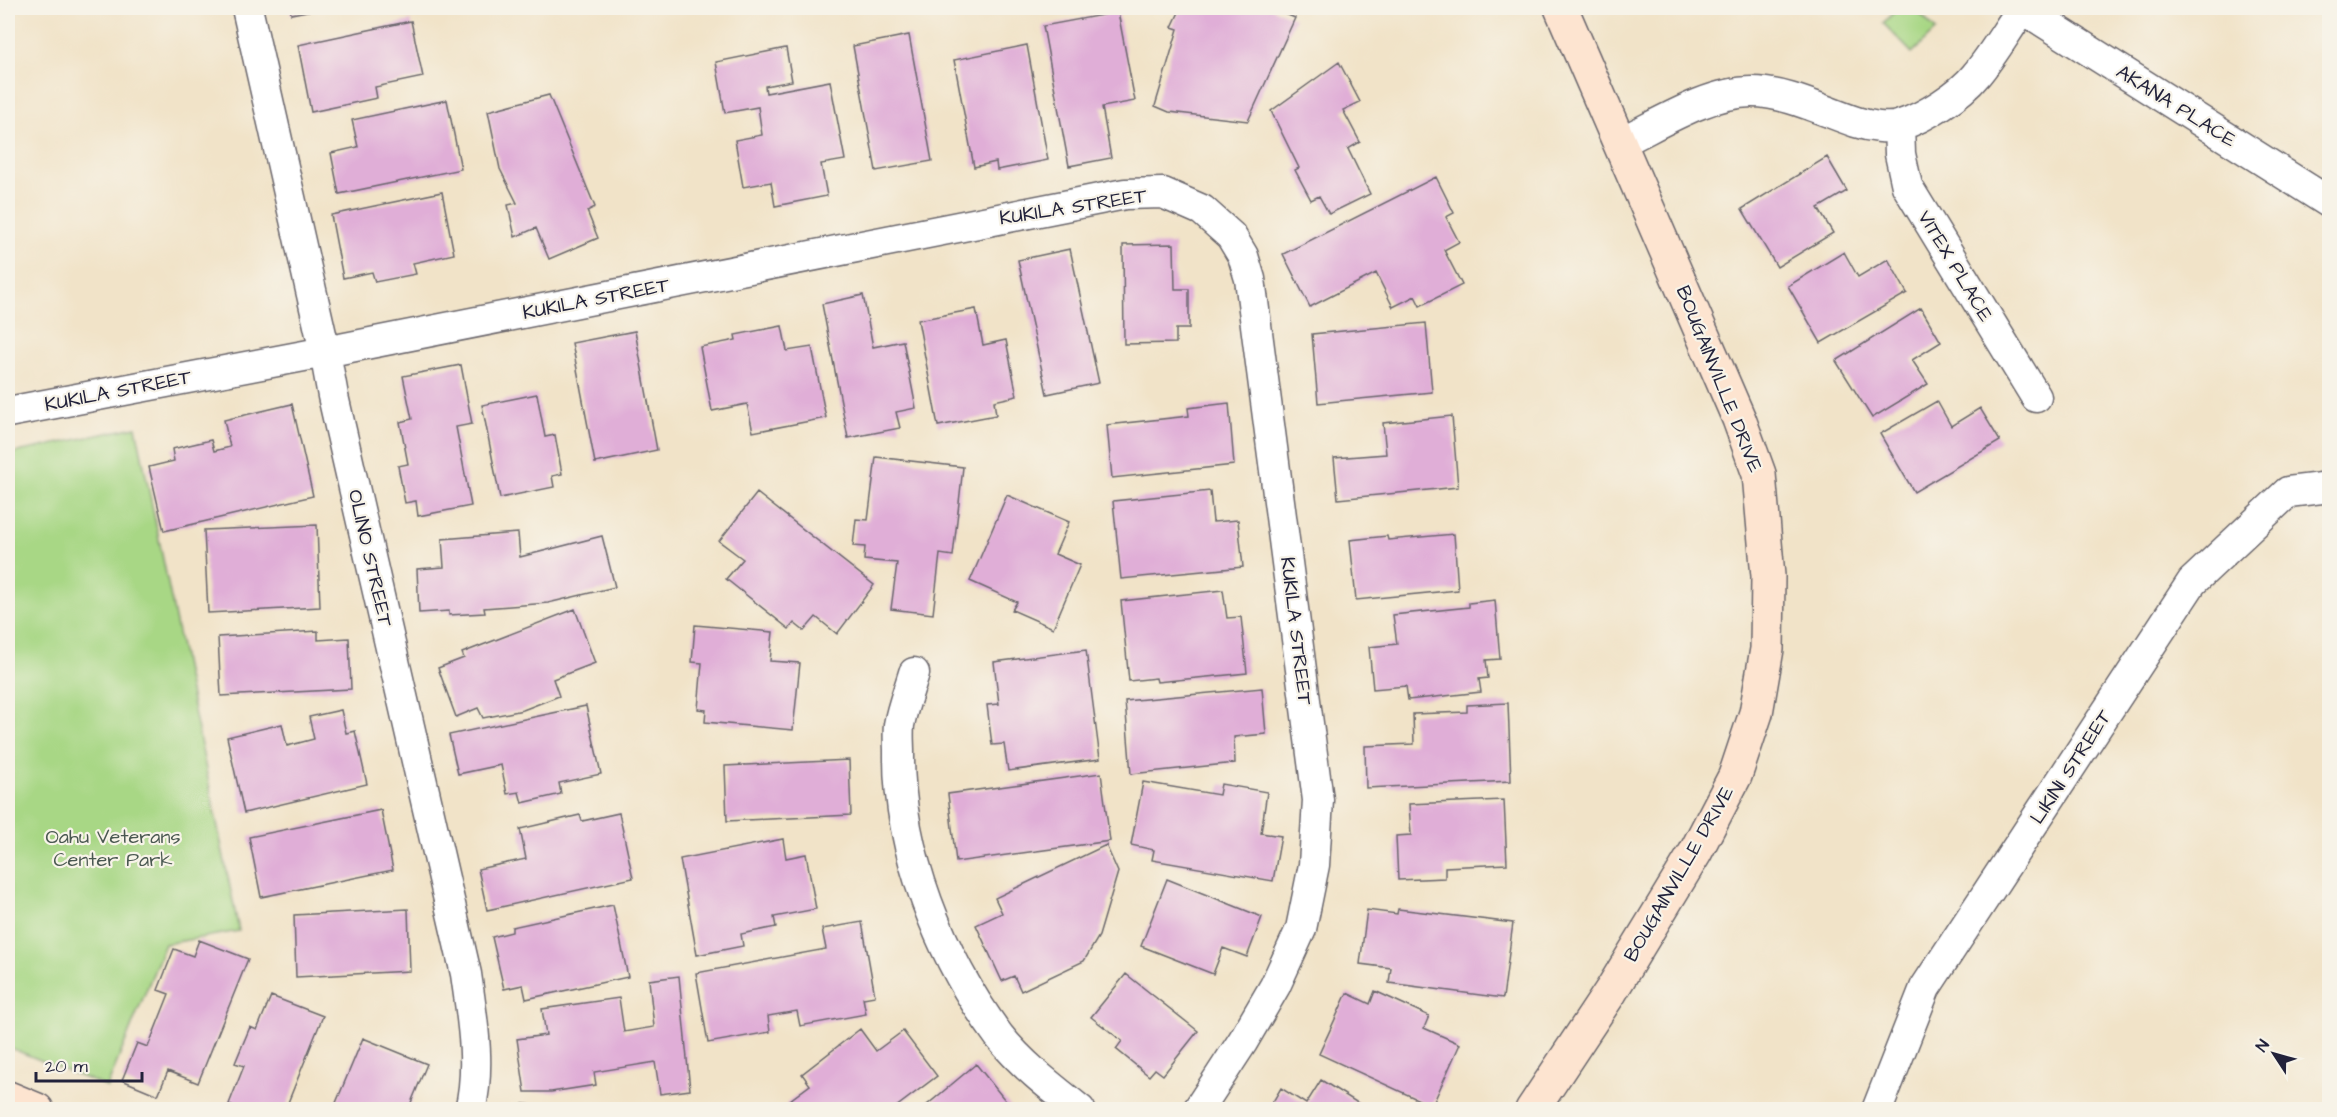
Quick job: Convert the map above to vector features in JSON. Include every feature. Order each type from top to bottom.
[{"type":"street","name":"OLINO STREET","points":[[247,8],[338,419],[466,974],[474,1050],[473,1098],[470,1110]]},
{"type":"street","name":"BOUGAINVILLE DRIVE","points":[[1532,1110],[1617,981],[1695,853],[1735,776],[1756,712],[1767,649],[1767,576],[1759,474],[1739,419],[1621,142],[1561,8]]},
{"type":"street","name":"AKANA PLACE","points":[[1621,142],[1712,99],[1750,92],[1788,99],[1859,124],[1899,126],[1927,112],[1966,85],[1982,67],[2022,8],[2330,203]]},
{"type":"street","name":"VITEX PLACE","points":[[1899,126],[1900,154],[1907,186],[2036,397]]},
{"type":"street","name":"KUKILA STREET","points":[[8,412],[325,352],[1125,194],[1163,193],[1202,210],[1231,236],[1243,256],[1250,279],[1318,800],[1314,865],[1301,929],[1275,986],[1243,1041],[1198,1110]]},
{"type":"street","name":"LIKINI STREET","points":[[1877,1110],[1925,988],[2192,582],[2288,492],[2330,487]]},
{"type":"street","points":[[914,673],[899,726],[899,776],[906,830],[921,884],[939,932],[970,993],[1001,1038],[1055,1090],[1080,1110]]},
{"type":"street","points":[[8,1098],[38,1110]]},
{"type":"green space","points":[[1899,8],[1914,8],[1936,30],[1912,53],[1883,23]]},
{"type":"green space","name":"Oahu Veterans Center Park","points":[[136,427],[239,931],[165,944],[107,1087],[8,1047],[8,454]]},
{"type":"building","points":[[290,8],[318,8],[318,9],[291,14]]},
{"type":"building","points":[[1181,8],[1271,8],[1295,18],[1248,121],[1169,112],[1155,106],[1178,29],[1172,27]]},
{"type":"building","points":[[1118,12],[1135,101],[1102,107],[1111,158],[1069,166],[1043,26]]},
{"type":"building","points":[[411,21],[423,77],[375,87],[377,98],[311,112],[298,45]]},
{"type":"building","points":[[909,35],[932,161],[876,171],[853,46]]},
{"type":"building","points":[[1027,45],[1048,160],[997,170],[996,162],[974,167],[954,60]]},
{"type":"building","points":[[786,48],[792,81],[765,86],[766,93],[830,81],[845,160],[821,164],[827,196],[775,206],[771,182],[743,187],[735,140],[762,135],[758,107],[725,113],[716,62]]},
{"type":"building","points":[[1339,62],[1360,102],[1343,110],[1360,142],[1348,149],[1370,194],[1329,214],[1319,196],[1311,200],[1295,170],[1299,168],[1271,111]]},
{"type":"building","points":[[549,95],[595,207],[587,211],[598,238],[549,259],[536,228],[515,237],[508,205],[517,203],[500,169],[488,111]]},
{"type":"building","points":[[447,100],[461,169],[339,194],[331,153],[358,147],[352,120]]},
{"type":"building","points":[[1827,157],[1847,191],[1818,208],[1833,233],[1777,267],[1742,209]]},
{"type":"building","points":[[1436,177],[1454,213],[1446,217],[1459,242],[1444,250],[1462,285],[1420,306],[1415,296],[1393,307],[1376,273],[1310,307],[1283,254]]},
{"type":"building","points":[[442,192],[454,254],[413,263],[416,274],[375,282],[372,272],[343,278],[331,215]]},
{"type":"building","points":[[1174,244],[1175,289],[1189,289],[1189,329],[1176,329],[1176,343],[1124,344],[1123,245]]},
{"type":"building","points":[[1070,249],[1099,383],[1047,394],[1018,260]]},
{"type":"building","points":[[1844,252],[1858,277],[1888,259],[1907,293],[1821,343],[1788,286]]},
{"type":"building","points":[[863,295],[873,347],[903,341],[916,408],[896,412],[900,428],[848,438],[822,304]]},
{"type":"building","points":[[1921,308],[1941,342],[1912,360],[1928,384],[1872,418],[1836,361]]},
{"type":"building","points":[[976,309],[983,345],[1006,340],[1017,396],[994,401],[996,415],[938,426],[918,320]]},
{"type":"building","points":[[1426,323],[1432,392],[1318,403],[1312,334]]},
{"type":"building","points":[[782,326],[787,351],[812,347],[826,418],[753,432],[747,404],[712,411],[700,347],[736,340],[735,335]]},
{"type":"building","points":[[635,331],[657,450],[595,463],[572,343]]},
{"type":"building","points":[[461,365],[472,424],[456,427],[471,506],[418,516],[416,501],[405,503],[398,466],[408,464],[400,422],[412,419],[403,376]]},
{"type":"building","points":[[537,394],[545,437],[555,435],[562,474],[552,476],[554,487],[500,498],[482,405]]},
{"type":"building","points":[[1937,401],[1951,426],[1980,408],[2000,441],[1914,492],[1880,434]]},
{"type":"building","points":[[1229,403],[1234,465],[1112,478],[1107,425],[1189,416],[1188,408]]},
{"type":"building","points":[[292,404],[313,496],[164,531],[149,467],[174,461],[172,449],[211,440],[214,451],[230,447],[224,420]]},
{"type":"building","points":[[1452,416],[1458,487],[1338,499],[1334,458],[1386,454],[1383,423]]},
{"type":"building","points":[[876,457],[963,467],[953,556],[940,554],[933,614],[891,609],[897,563],[864,560],[865,547],[853,546],[856,519],[868,520]]},
{"type":"building","points":[[1210,491],[1213,522],[1238,520],[1243,567],[1121,579],[1113,501]]},
{"type":"building","points":[[757,493],[874,585],[837,634],[816,617],[804,631],[794,623],[789,629],[726,579],[743,559],[719,541]]},
{"type":"building","points":[[1007,495],[1069,522],[1055,554],[1080,565],[1053,628],[1012,610],[1017,602],[970,581]]},
{"type":"building","points":[[317,525],[320,607],[208,613],[204,530]]},
{"type":"building","points":[[518,533],[520,557],[602,536],[615,587],[548,603],[484,608],[485,613],[449,615],[449,611],[419,613],[417,569],[444,567],[442,539]]},
{"type":"building","points":[[1454,534],[1458,590],[1356,600],[1350,540],[1387,536],[1388,540]]},
{"type":"building","points":[[1223,590],[1227,618],[1241,617],[1247,673],[1157,682],[1156,678],[1129,681],[1121,601]]},
{"type":"building","points":[[1495,600],[1500,659],[1486,660],[1488,678],[1479,679],[1481,692],[1408,700],[1406,686],[1373,689],[1369,647],[1397,644],[1393,615],[1469,607],[1469,603]]},
{"type":"building","points":[[575,609],[595,663],[553,679],[559,696],[523,710],[483,718],[478,708],[456,717],[438,668],[464,658],[462,653]]},
{"type":"building","points":[[695,625],[773,632],[770,661],[800,663],[793,730],[705,722],[706,710],[698,709],[702,663],[692,662]]},
{"type":"building","points":[[318,631],[318,640],[349,638],[351,689],[221,696],[218,637]]},
{"type":"building","points":[[1086,650],[1100,759],[1008,771],[1004,744],[992,745],[987,705],[999,704],[994,662]]},
{"type":"building","points":[[1262,688],[1266,734],[1234,737],[1235,763],[1131,774],[1125,701]]},
{"type":"building","points":[[1508,703],[1511,781],[1366,788],[1365,746],[1414,744],[1413,714],[1467,712],[1467,705]]},
{"type":"building","points":[[586,706],[601,774],[559,783],[561,794],[522,803],[519,792],[507,794],[501,765],[458,774],[449,735]]},
{"type":"building","points":[[341,710],[346,733],[355,731],[367,784],[244,813],[227,737],[282,724],[287,746],[314,739],[309,717]]},
{"type":"building","points":[[849,760],[851,815],[727,821],[725,766]]},
{"type":"building","points":[[1101,773],[1110,841],[956,862],[948,794]]},
{"type":"building","points":[[1143,782],[1219,795],[1221,784],[1267,792],[1261,833],[1281,836],[1273,881],[1152,860],[1154,850],[1131,845]]},
{"type":"building","points":[[1504,800],[1507,864],[1445,867],[1445,878],[1398,880],[1396,836],[1411,835],[1409,804]]},
{"type":"building","points":[[381,810],[393,870],[261,897],[249,837]]},
{"type":"building","points":[[619,813],[633,878],[487,910],[478,869],[526,859],[520,829],[580,815],[582,821]]},
{"type":"building","points":[[783,839],[786,858],[806,854],[816,909],[774,917],[776,927],[741,934],[743,946],[697,955],[680,859]]},
{"type":"building","points":[[1106,845],[1118,872],[1099,936],[1084,961],[1021,991],[1014,976],[1002,981],[976,925],[1002,913],[995,898]]},
{"type":"building","points":[[1167,879],[1262,917],[1247,957],[1223,948],[1213,974],[1141,946]]},
{"type":"building","points":[[613,905],[628,977],[526,999],[523,985],[504,989],[492,937],[512,932],[512,927]]},
{"type":"building","points":[[408,909],[410,971],[296,977],[294,915]]},
{"type":"building","points":[[1398,909],[1513,923],[1503,998],[1389,983],[1391,968],[1360,964],[1367,910],[1397,914]]},
{"type":"building","points":[[862,922],[875,996],[863,998],[866,1014],[800,1026],[797,1011],[768,1016],[770,1032],[708,1043],[696,973],[826,949],[822,929]]},
{"type":"building","points":[[199,940],[248,959],[198,1083],[168,1071],[158,1095],[122,1080],[137,1043],[148,1047],[169,994],[158,990],[174,949],[193,956]]},
{"type":"building","points":[[1126,974],[1198,1031],[1163,1075],[1155,1069],[1149,1076],[1116,1049],[1122,1041],[1091,1017]]},
{"type":"building","points":[[679,976],[690,1090],[660,1094],[655,1062],[594,1072],[596,1085],[551,1092],[525,1092],[517,1039],[546,1035],[542,1009],[619,998],[624,1032],[654,1027],[649,980]]},
{"type":"building","points":[[1375,991],[1429,1016],[1424,1028],[1460,1044],[1432,1106],[1319,1054],[1347,993],[1370,1004]]},
{"type":"building","points":[[271,996],[323,1016],[285,1110],[243,1110],[229,1104],[244,1066],[235,1063],[250,1027],[257,1030]]},
{"type":"building","points":[[860,1029],[876,1051],[903,1031],[937,1076],[892,1110],[791,1110],[786,1103],[810,1085],[802,1074]]},
{"type":"building","points":[[363,1038],[427,1064],[408,1110],[333,1110]]},
{"type":"building","points":[[976,1064],[1013,1110],[921,1110]]},
{"type":"building","points":[[1321,1080],[1369,1110],[1268,1110],[1281,1088],[1306,1104]]},
{"type":"building","points":[[523,1104],[566,1108],[566,1110],[522,1110]]}]
